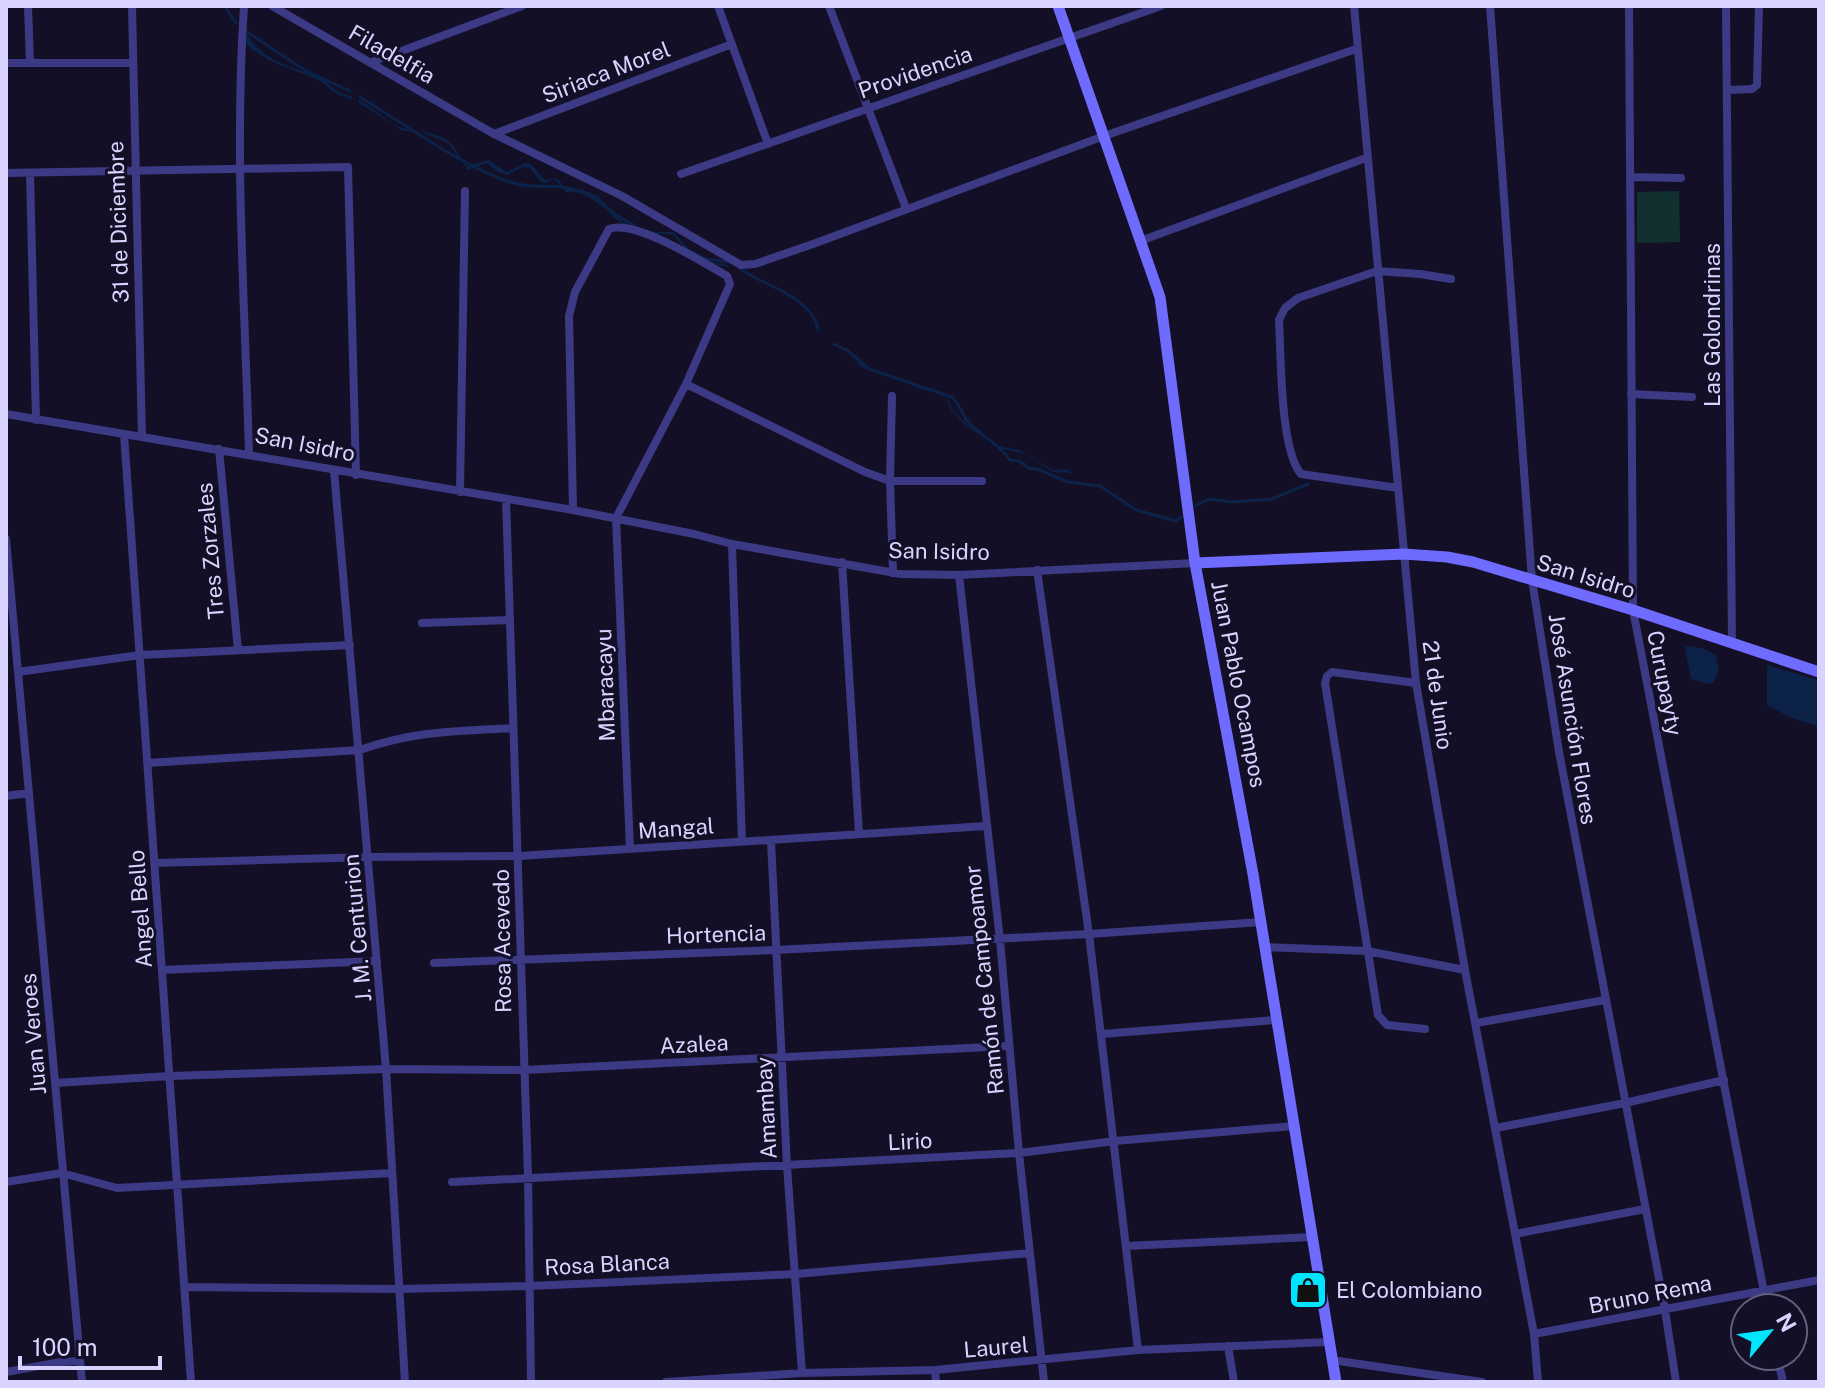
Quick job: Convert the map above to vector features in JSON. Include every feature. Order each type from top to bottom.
[{"type":"street","points":[[28,6],[30,63]]},
{"type":"street","name":"31 de Diciembre","points":[[132,6],[142,437]]},
{"type":"street","points":[[244,6],[241,32],[241,169],[249,454]]},
{"type":"street","name":"Filadelfia","points":[[272,6],[494,134],[622,196],[741,265],[755,264],[813,244],[1104,136],[1356,49]]},
{"type":"street","points":[[372,62],[522,6]]},
{"type":"street","points":[[718,6],[768,144]]},
{"type":"street","points":[[841,6],[830,8],[906,208]]},
{"type":"street","name":"Juan Pablo Ocampos","points":[[1058,6],[1160,297],[1195,563],[1261,922],[1336,1382]]},
{"type":"street","name":"Providencia","points":[[681,174],[1161,6]]},
{"type":"street","name":"21 de Junio","points":[[1354,6],[1416,683],[1465,970],[1534,1334],[1538,1382]]},
{"type":"street","name":"José Asunción Flores","points":[[1490,6],[1532,580],[1559,752],[1676,1382]]},
{"type":"street","name":"Curupayty","points":[[1629,6],[1633,610],[1764,1291]]},
{"type":"street","name":"Las Golondrinas","points":[[1726,6],[1732,644]]},
{"type":"street","points":[[1728,90],[1752,89],[1757,85],[1759,6]]},
{"type":"street","name":"Siriaca Morel","points":[[494,134],[732,44]]},
{"type":"street","points":[[6,63],[133,63]]},
{"type":"street","points":[[1140,241],[1366,158]]},
{"type":"street","points":[[6,173],[348,167],[356,475]]},
{"type":"street","points":[[30,173],[36,420]]},
{"type":"street","points":[[1630,177],[1681,178]]},
{"type":"street","points":[[460,492],[465,191]]},
{"type":"street","points":[[573,510],[569,316],[575,292],[609,229],[621,228],[660,239],[729,279],[730,284],[686,384],[616,518]]},
{"type":"street","points":[[1398,488],[1301,474],[1288,446],[1279,320],[1285,308],[1298,298],[1377,271],[1451,279]]},
{"type":"street","points":[[686,384],[865,472],[890,481],[982,481]]},
{"type":"street","points":[[1631,394],[1692,397]]},
{"type":"street","points":[[892,396],[890,481],[893,573]]},
{"type":"street","name":"San Isidro","points":[[6,414],[573,510],[732,544],[893,573],[959,575],[1404,554],[1447,557],[1633,610],[1819,672]]},
{"type":"street","name":"Angel Bello","points":[[124,434],[191,1382]]},
{"type":"street","name":"Tres Zorzales","points":[[219,449],[238,650]]},
{"type":"street","name":"J. M. Centurion","points":[[334,471],[386,1069],[405,1382]]},
{"type":"street","name":"Rosa Acevedo","points":[[506,499],[519,856],[531,1382]]},
{"type":"street","name":"Mbaracayu","points":[[616,518],[630,849]]},
{"type":"street","name":"Juan Veroes","points":[[6,539],[9,606],[18,672],[82,1382]]},
{"type":"street","points":[[732,544],[742,842]]},
{"type":"street","points":[[842,562],[859,833]]},
{"type":"street","points":[[1037,570],[1103,1034],[1138,1350]]},
{"type":"street","name":"Ramón de Campoamor","points":[[959,575],[1000,940],[1044,1382]]},
{"type":"street","points":[[422,623],[510,620]]},
{"type":"street","points":[[18,672],[140,655],[350,645]]},
{"type":"street","points":[[1416,683],[1332,672],[1325,683],[1378,1015],[1387,1025],[1425,1029]]},
{"type":"street","points":[[147,763],[360,750],[393,738],[420,733],[513,728]]},
{"type":"street","points":[[6,796],[29,793]]},
{"type":"street","name":"Mangal","points":[[155,863],[519,856],[986,826]]},
{"type":"street","name":"Amambay","points":[[771,841],[787,1166],[802,1373]]},
{"type":"street","name":"Hortencia","points":[[434,963],[1000,940],[1261,922]]},
{"type":"street","points":[[1265,947],[1367,951],[1465,970]]},
{"type":"street","points":[[162,970],[377,961]]},
{"type":"street","points":[[1476,1023],[1605,1000]]},
{"type":"street","points":[[1103,1034],[1276,1020]]},
{"type":"street","name":"Azalea","points":[[55,1083],[386,1069],[524,1070],[1009,1046]]},
{"type":"street","points":[[1496,1128],[1724,1080]]},
{"type":"street","name":"Lirio","points":[[452,1182],[1019,1153],[1115,1141],[1294,1126]]},
{"type":"street","points":[[6,1182],[62,1173],[117,1188],[392,1173]]},
{"type":"street","points":[[1515,1234],[1645,1209]]},
{"type":"street","points":[[1127,1246],[1312,1237]]},
{"type":"street","name":"Rosa Blanca","points":[[185,1287],[398,1289],[530,1286],[796,1274],[1029,1253]]},
{"type":"street","name":"Bruno Rema","points":[[1534,1334],[1819,1280]]},
{"type":"street","name":"Laurel","points":[[666,1382],[802,1373],[935,1370],[1138,1350],[1329,1342]]},
{"type":"street","points":[[1228,1346],[1234,1382]]},
{"type":"street","points":[[1332,1360],[1482,1382]]},
{"type":"street","points":[[6,1372],[80,1361]]},
{"type":"street","points":[[935,1370],[936,1382]]},
{"type":"green space","points":[[1679,191],[1680,242],[1637,243],[1637,192]]},
{"type":"water","points":[[245,32],[270,57],[322,79],[351,99],[318,80],[261,55],[244,42]]},
{"type":"water","points":[[359,100],[395,125],[434,134],[448,141],[467,166],[489,160],[507,172],[525,163],[531,164],[545,180],[557,178],[566,189],[581,189],[597,195],[622,222],[654,232],[673,232],[700,257],[731,267],[712,264],[688,252],[672,234],[654,234],[626,226],[613,217],[597,198],[586,193],[566,192],[554,179],[541,182],[530,168],[523,167],[508,175],[499,173],[486,163],[468,170],[448,143],[421,132],[403,131]]},
{"type":"water","points":[[834,342],[846,349],[859,364],[870,370],[937,391],[949,401],[952,409],[968,425],[999,446],[1019,450],[1053,470],[1066,469],[1072,473],[1053,472],[1025,454],[999,448],[967,426],[951,410],[947,400],[935,392],[920,389],[859,366],[849,353],[832,345]]},
{"type":"water","points":[[1687,646],[1702,648],[1716,655],[1719,670],[1714,682],[1710,684],[1691,679]]},
{"type":"water","points":[[1767,665],[1819,680],[1819,727],[1767,705]]},
{"type":"waterway","points":[[225,6],[236,23]]},
{"type":"waterway","points":[[244,30],[306,71],[350,91]]},
{"type":"waterway","points":[[360,97],[453,156],[492,175],[519,185],[563,187],[582,192],[634,225]]},
{"type":"waterway","points":[[688,250],[706,259],[729,262]]},
{"type":"waterway","points":[[739,268],[797,300],[807,308],[818,330]]},
{"type":"waterway","points":[[846,349],[869,369],[952,397],[971,425],[1010,460],[1068,482],[1100,486],[1136,510],[1176,521],[1181,517]]},
{"type":"waterway","points":[[1196,505],[1209,499],[1232,502],[1272,499],[1308,484]]},
{"type":"place","name":"El Colombiano","points":[[1308,1290]]}]
